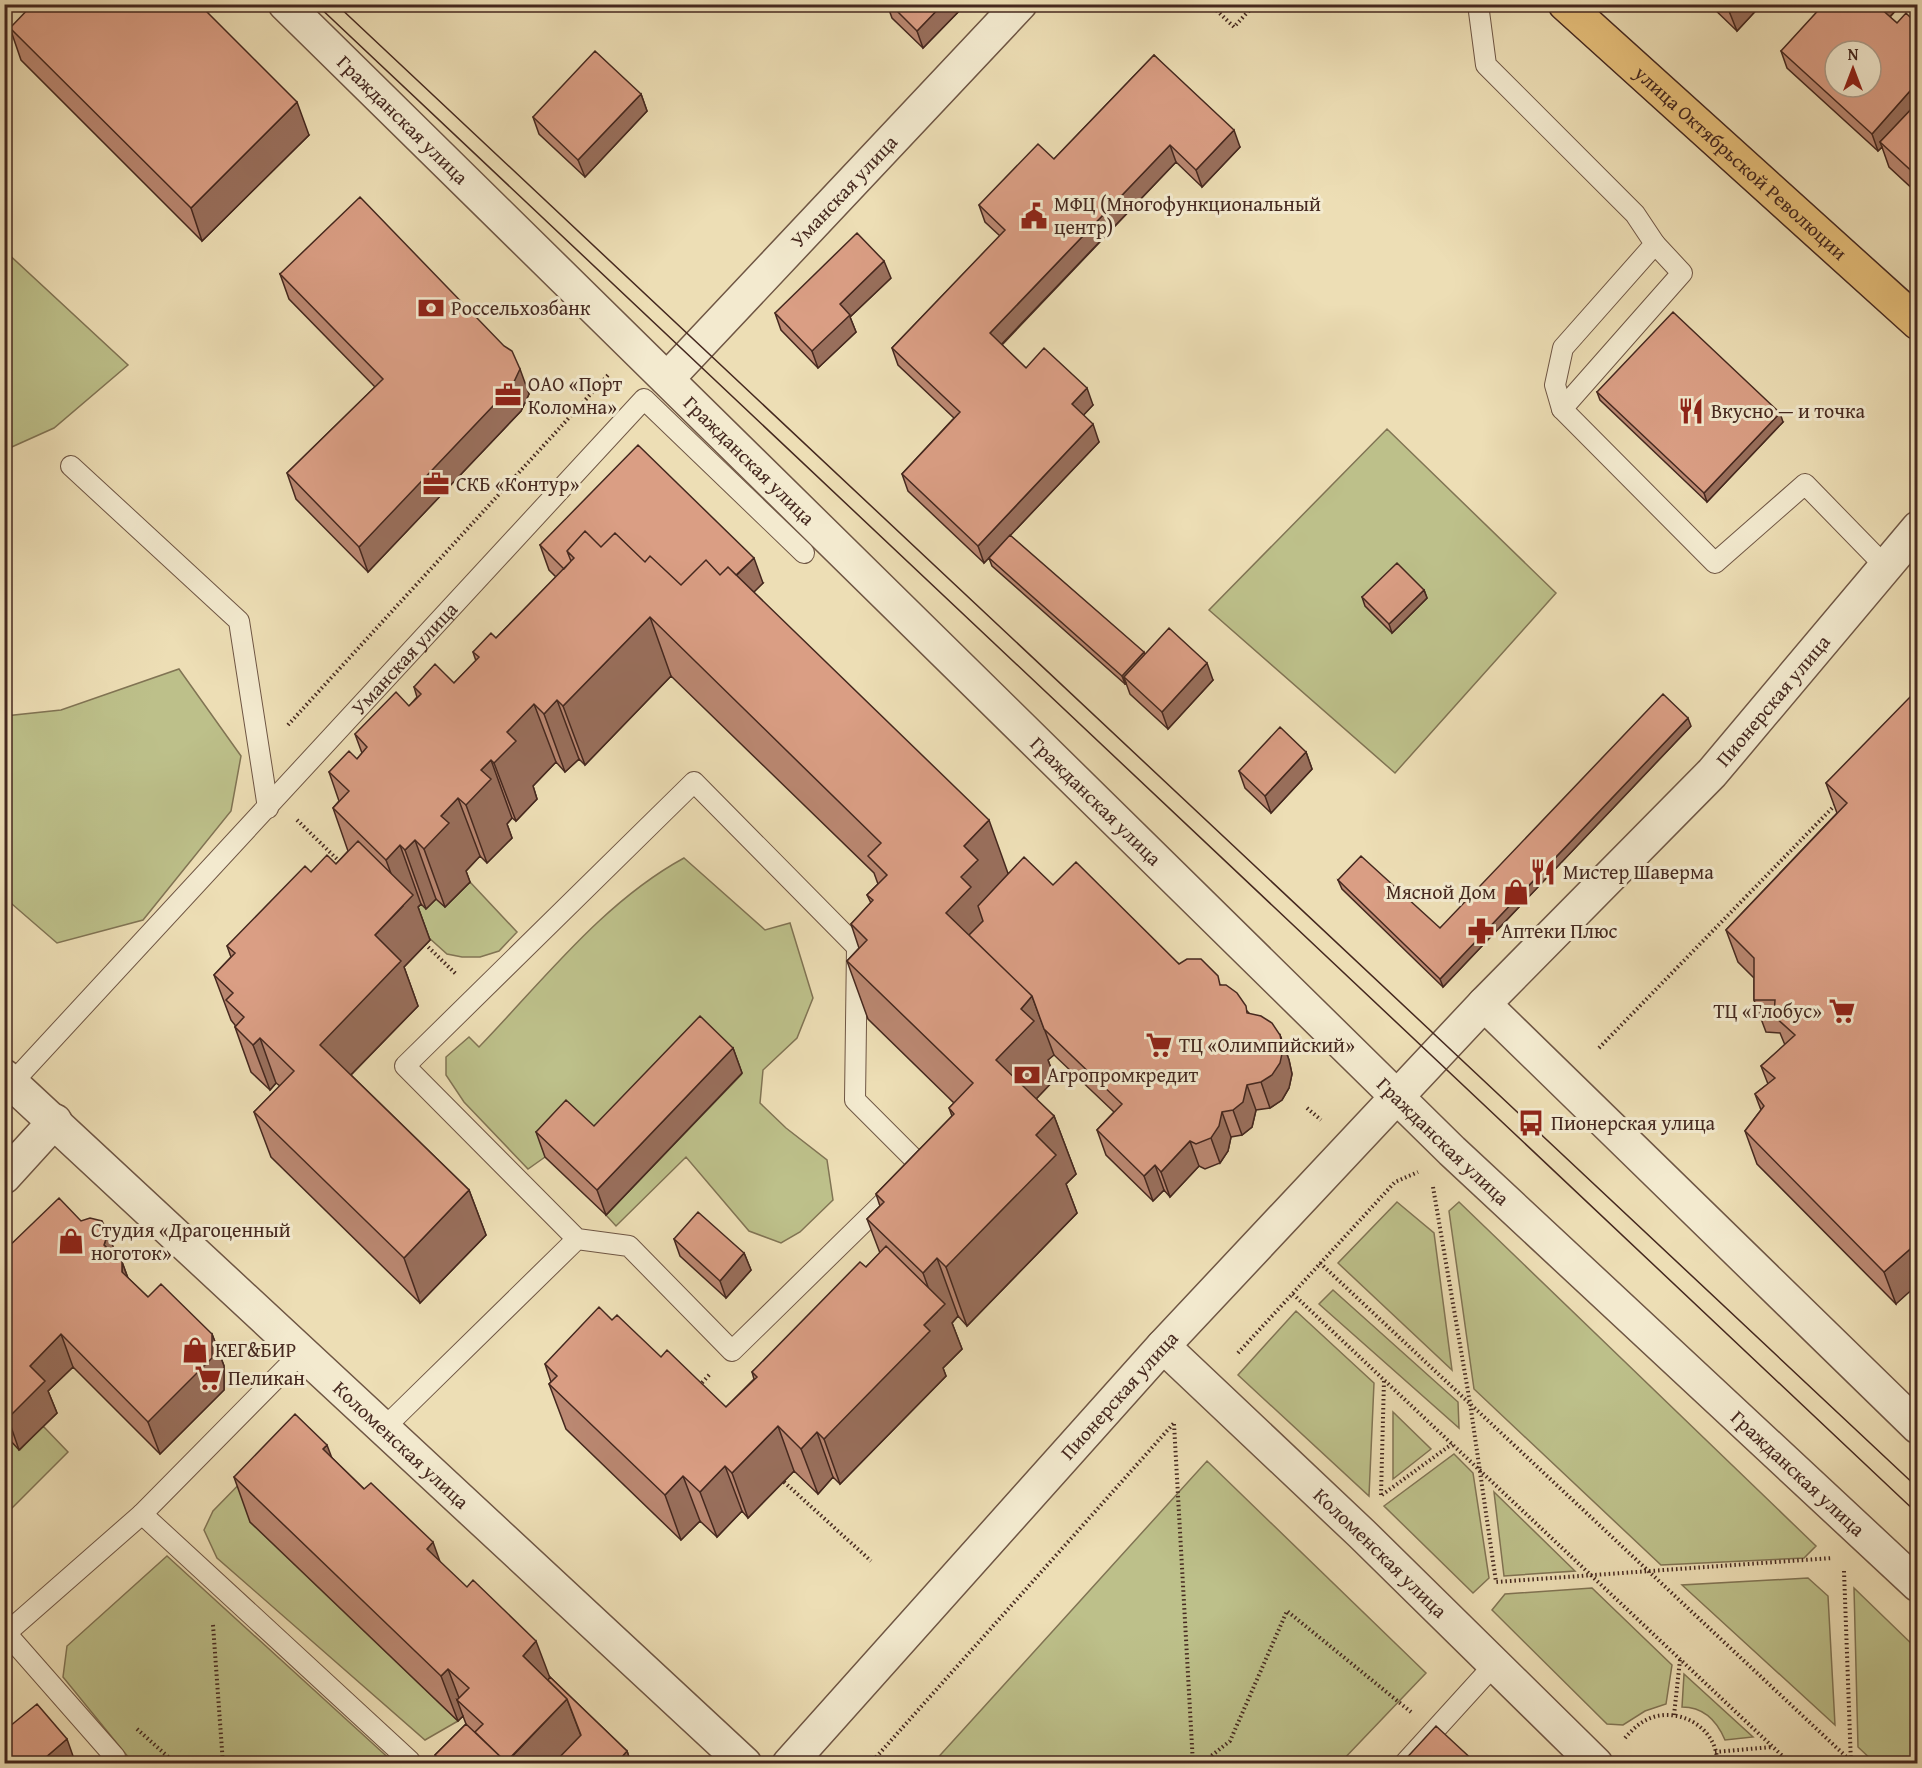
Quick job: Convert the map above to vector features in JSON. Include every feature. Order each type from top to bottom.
[{"type":"main road","name":"улица Октябрьской Революции","points":[[1565,4],[1917,323]]},
{"type":"street","name":"Гражданская улица","points":[[285,4],[1452,1151],[1917,1585]]},
{"type":"street","name":"Уманская улица","points":[[667,379],[1020,4]]},
{"type":"street","name":"Пионерская улица","points":[[789,1764],[1163,1346],[1484,1004],[1712,774],[1917,528]]},
{"type":"street","points":[[1484,1004],[1917,1427]]},
{"type":"street","name":"Коломенская улица","points":[[8,1080],[55,1121],[302,1352],[382,1430],[745,1764]]},
{"type":"street","points":[[4,1178],[55,1121]]},
{"type":"street","name":"Коломенская улица","points":[[1163,1346],[1494,1665],[1607,1755]]},
{"type":"lane","points":[[1478,4],[1486,65],[1635,214],[1655,244],[1682,273],[1562,409]]},
{"type":"lane","points":[[1655,244],[1563,348],[1555,385],[1562,409],[1715,563],[1805,484],[1884,566]]},
{"type":"lane","name":"Уманская улица","points":[[8,1080],[272,804],[644,399],[804,553]]},
{"type":"lane","points":[[71,466],[239,621],[272,804]]},
{"type":"lane","points":[[694,782],[857,946],[855,1100],[921,1166],[732,1351],[629,1246],[577,1239],[405,1065],[694,782]]},
{"type":"lane","points":[[382,1430],[577,1239]]},
{"type":"lane","points":[[108,1764],[115,1757],[5,1634],[142,1514],[302,1352]]},
{"type":"lane","points":[[142,1514],[410,1761],[408,1764]]},
{"type":"lane","points":[[1404,1764],[1494,1665]]},
{"type":"path","points":[[1210,4],[1234,27],[1255,4]]},
{"type":"path","points":[[283,730],[634,347]]},
{"type":"path","points":[[1599,1048],[1842,798]]},
{"type":"path","points":[[272,804],[344,866]]},
{"type":"path","points":[[425,944],[478,995]]},
{"type":"path","points":[[1307,1108],[1328,1127]]},
{"type":"path","points":[[1238,1353],[1395,1182],[1420,1170]]},
{"type":"path","points":[[1431,1177],[1470,1403],[1496,1582],[1650,1573],[1843,1557]]},
{"type":"path","points":[[1320,1263],[1852,1762]]},
{"type":"path","points":[[1293,1294],[1791,1764]]},
{"type":"path","points":[[697,1387],[732,1351]]},
{"type":"path","points":[[1384,1380],[1381,1495],[1452,1444]]},
{"type":"path","points":[[870,1764],[1174,1423],[1193,1764]]},
{"type":"path","points":[[784,1482],[871,1561]]},
{"type":"path","points":[[1844,1569],[1852,1762]]},
{"type":"path","points":[[209,1576],[223,1764]]},
{"type":"path","points":[[1201,1764],[1230,1742],[1287,1611],[1434,1731]]},
{"type":"path","points":[[1674,1715],[1680,1660]]},
{"type":"path","points":[[1607,1755],[1646,1719],[1665,1714],[1683,1717],[1700,1726],[1712,1741],[1716,1764]]},
{"type":"path","points":[[1715,1752],[1773,1746]]},
{"type":"green space","points":[[4,250],[128,365],[54,428],[5,450]]},
{"type":"green space","points":[[1387,429],[1556,593],[1395,773],[1209,610]]},
{"type":"green space","points":[[179,669],[241,756],[231,811],[143,920],[57,943],[5,898],[5,716],[61,710]]},
{"type":"green space","points":[[684,858],[765,930],[790,923],[813,998],[797,1038],[763,1070],[760,1103],[786,1128],[827,1160],[833,1200],[800,1232],[781,1243],[749,1231],[686,1157],[616,1226],[606,1215],[742,1074],[603,1151],[575,1126],[545,1157],[528,1169],[464,1102],[446,1075],[446,1057],[469,1037],[479,1047],[600,920],[655,876]]},
{"type":"green space","points":[[470,882],[517,932],[499,951],[480,957],[447,954],[407,918],[421,904],[436,899],[445,907]]},
{"type":"green space","points":[[1397,1202],[1434,1233],[1452,1370],[1338,1263]]},
{"type":"green space","points":[[1459,1202],[1816,1546],[1804,1558],[1661,1565],[1474,1389],[1449,1211]]},
{"type":"green space","points":[[1333,1290],[1458,1402],[1459,1428],[1319,1304]]},
{"type":"green space","points":[[1296,1311],[1374,1383],[1369,1496],[1238,1375]]},
{"type":"green space","points":[[1393,1412],[1431,1449],[1393,1479]]},
{"type":"green space","points":[[43,1426],[68,1452],[5,1515],[5,1445],[10,1440],[20,1450]]},
{"type":"green space","points":[[1454,1454],[1473,1473],[1489,1578],[1473,1593],[1384,1506]]},
{"type":"green space","points":[[1207,1461],[1426,1673],[1340,1763],[933,1763]]},
{"type":"green space","points":[[256,1467],[250,1522],[458,1721],[425,1740],[217,1558],[204,1530],[213,1511]]},
{"type":"green space","points":[[1494,1492],[1575,1571],[1504,1576]]},
{"type":"green space","points":[[167,1556],[394,1763],[133,1763],[63,1677],[67,1646]]},
{"type":"green space","points":[[1808,1578],[1828,1596],[1835,1725],[1682,1585]]},
{"type":"green space","points":[[1592,1588],[1672,1665],[1666,1704],[1645,1711],[1623,1725],[1607,1724],[1492,1610],[1505,1594]]},
{"type":"green space","points":[[1854,1588],[1917,1649],[1917,1763],[1875,1763],[1858,1747]]},
{"type":"green space","points":[[1684,1674],[1753,1737],[1725,1740],[1709,1716],[1697,1709],[1682,1707]]},
{"type":"building","points":[[33,4],[199,4],[297,102],[191,208],[10,28]]},
{"type":"building","points":[[890,4],[943,4],[917,31]]},
{"type":"building","points":[[1824,4],[1879,4],[1878,6],[1897,23],[1906,13],[1917,24],[1917,83],[1872,134],[1834,99],[1883,99],[1883,39],[1823,39],[1823,89],[1781,51]]},
{"type":"building","points":[[595,51],[641,94],[578,160],[533,117]]},
{"type":"building","points":[[1154,55],[1234,130],[1196,170],[1170,145],[990,333],[1026,368],[1044,348],[1087,388],[1072,404],[1093,424],[978,546],[902,474],[960,412],[892,348],[1005,230],[979,205],[1038,144],[1054,159]]},
{"type":"building","points":[[1917,103],[1917,176],[1880,142]]},
{"type":"building","points":[[360,197],[504,346],[512,351],[520,369],[512,386],[359,547],[287,473],[383,379],[280,274]]},
{"type":"building","points":[[857,233],[884,261],[840,304],[850,315],[812,351],[775,313]]},
{"type":"building","name":"Вкусно — и точка","points":[[1673,312],[1780,413],[1704,493],[1597,392]]},
{"type":"building","points":[[638,445],[754,558],[736,575],[728,567],[720,575],[706,560],[681,585],[650,556],[645,562],[615,533],[601,547],[585,531],[567,551],[571,561],[564,569],[540,545]]},
{"type":"building","points":[[585,531],[601,547],[615,533],[645,562],[650,556],[681,585],[706,560],[720,575],[728,567],[989,820],[964,846],[978,860],[961,877],[971,887],[946,913],[1032,996],[1021,1009],[1034,1021],[996,1060],[1054,1116],[1036,1135],[1056,1155],[946,1267],[937,1258],[923,1273],[867,1219],[884,1202],[876,1194],[954,1114],[949,1108],[973,1083],[847,961],[867,940],[851,924],[873,900],[867,895],[887,875],[868,856],[881,843],[650,617],[563,706],[557,700],[544,714],[534,704],[507,732],[516,741],[494,763],[491,760],[481,770],[491,779],[466,805],[458,798],[441,816],[449,823],[424,849],[415,840],[405,850],[400,845],[386,860],[333,808],[349,791],[329,772],[349,751],[357,759],[367,747],[355,734],[396,692],[409,706],[421,694],[414,687],[435,664],[454,683],[479,657],[473,652],[491,633],[496,638],[574,558],[567,551]]},
{"type":"building","points":[[1010,535],[1144,652],[1122,676],[989,558]]},
{"type":"building","points":[[1397,563],[1424,590],[1389,624],[1362,597]]},
{"type":"building","points":[[1169,628],[1207,663],[1162,712],[1124,677]]},
{"type":"building","points":[[1663,694],[1688,718],[1440,979],[1338,880],[1361,856],[1440,928]]},
{"type":"building","name":"ТЦ «Глобус»","points":[[1911,696],[1917,702],[1917,1243],[1884,1272],[1745,1131],[1764,1106],[1755,1094],[1775,1078],[1761,1066],[1795,1035],[1774,1016],[1775,1000],[1754,1000],[1754,958],[1726,930],[1847,803],[1826,783]]},
{"type":"building","points":[[1280,727],[1306,752],[1265,796],[1239,771]]},
{"type":"building","points":[[358,841],[413,895],[375,935],[401,961],[320,1045],[469,1190],[404,1258],[254,1112],[294,1071],[260,1038],[253,1045],[235,1027],[244,1017],[226,1000],[233,993],[214,975],[235,953],[227,946],[305,866],[311,872],[327,855],[336,864]]},
{"type":"building","name":"ТЦ «Олимпийский»","points":[[1024,857],[1053,885],[1076,862],[1179,964],[1187,959],[1201,959],[1218,976],[1220,985],[1226,985],[1237,993],[1246,1006],[1247,1013],[1261,1016],[1272,1023],[1280,1035],[1283,1049],[1280,1063],[1272,1075],[1261,1082],[1247,1085],[1243,1102],[1233,1110],[1222,1112],[1219,1126],[1211,1138],[1196,1144],[1190,1141],[1161,1172],[1155,1165],[1144,1176],[1097,1130],[1122,1104],[1044,1029],[1032,996],[969,935],[983,921],[978,906]]},
{"type":"building","points":[[700,1016],[733,1048],[597,1190],[536,1132],[566,1100],[594,1126]]},
{"type":"building","points":[[59,1198],[81,1221],[90,1218],[102,1221],[108,1233],[104,1245],[122,1262],[122,1272],[148,1297],[161,1284],[212,1334],[212,1358],[148,1422],[61,1334],[30,1366],[45,1381],[8,1418],[4,1415],[4,1251]]},
{"type":"building","points":[[698,1212],[744,1253],[720,1281],[674,1239]]},
{"type":"building","points":[[886,1246],[945,1304],[924,1325],[930,1331],[824,1439],[817,1432],[801,1449],[778,1426],[732,1473],[725,1466],[700,1492],[683,1476],[665,1495],[549,1384],[557,1376],[545,1364],[599,1307],[612,1320],[617,1315],[661,1357],[667,1350],[726,1407],[757,1377],[752,1372],[860,1262],[866,1267]]},
{"type":"building","points":[[295,1414],[327,1445],[323,1449],[364,1489],[371,1483],[433,1542],[427,1549],[467,1587],[473,1580],[536,1641],[523,1656],[567,1699],[506,1762],[475,1732],[483,1724],[457,1700],[469,1688],[448,1669],[441,1676],[234,1477]]},
{"type":"building","points":[[550,1677],[627,1751],[616,1764],[553,1764],[581,1735],[567,1699],[548,1680]]},
{"type":"building","points":[[37,1704],[67,1739],[38,1764],[5,1764],[4,1731]]},
{"type":"building","points":[[466,1724],[508,1764],[444,1764],[435,1755]]},
{"type":"building","points":[[1436,1726],[1477,1764],[1401,1764]]},
{"type":"tram line","points":[[316,4],[1918,1514]]},
{"type":"tram line","points":[[336,4],[1918,1488]]},
{"type":"place","name":"МФЦ (Многофункциональный центр)","points":[[1034,216]]},
{"type":"place","name":"Россельхозбанк","points":[[431,308]]},
{"type":"place","name":"ОАО «Порт Коломна»","points":[[508,395]]},
{"type":"place","name":"Вкусно — и точка","points":[[1691,411]]},
{"type":"place","name":"СКБ «Контур»","points":[[436,484]]},
{"type":"place","name":"Мистер Шаверма","points":[[1543,872]]},
{"type":"place","name":"Мясной Дом","points":[[1516,892]]},
{"type":"place","name":"Аптеки Плюс","points":[[1481,931]]},
{"type":"place","name":"ТЦ «Глобус»","points":[[1842,1011]]},
{"type":"place","name":"ТЦ «Олимпийский»","points":[[1159,1045]]},
{"type":"place","name":"Агропромкредит","points":[[1027,1075]]},
{"type":"place","name":"Пионерская улица","points":[[1531,1123]]},
{"type":"place","name":"Студия «Драгоценный ноготок»","points":[[71,1241]]},
{"type":"place","name":"КЕГ&БИР","points":[[195,1350]]},
{"type":"place","name":"Пеликан","points":[[208,1378]]}]
